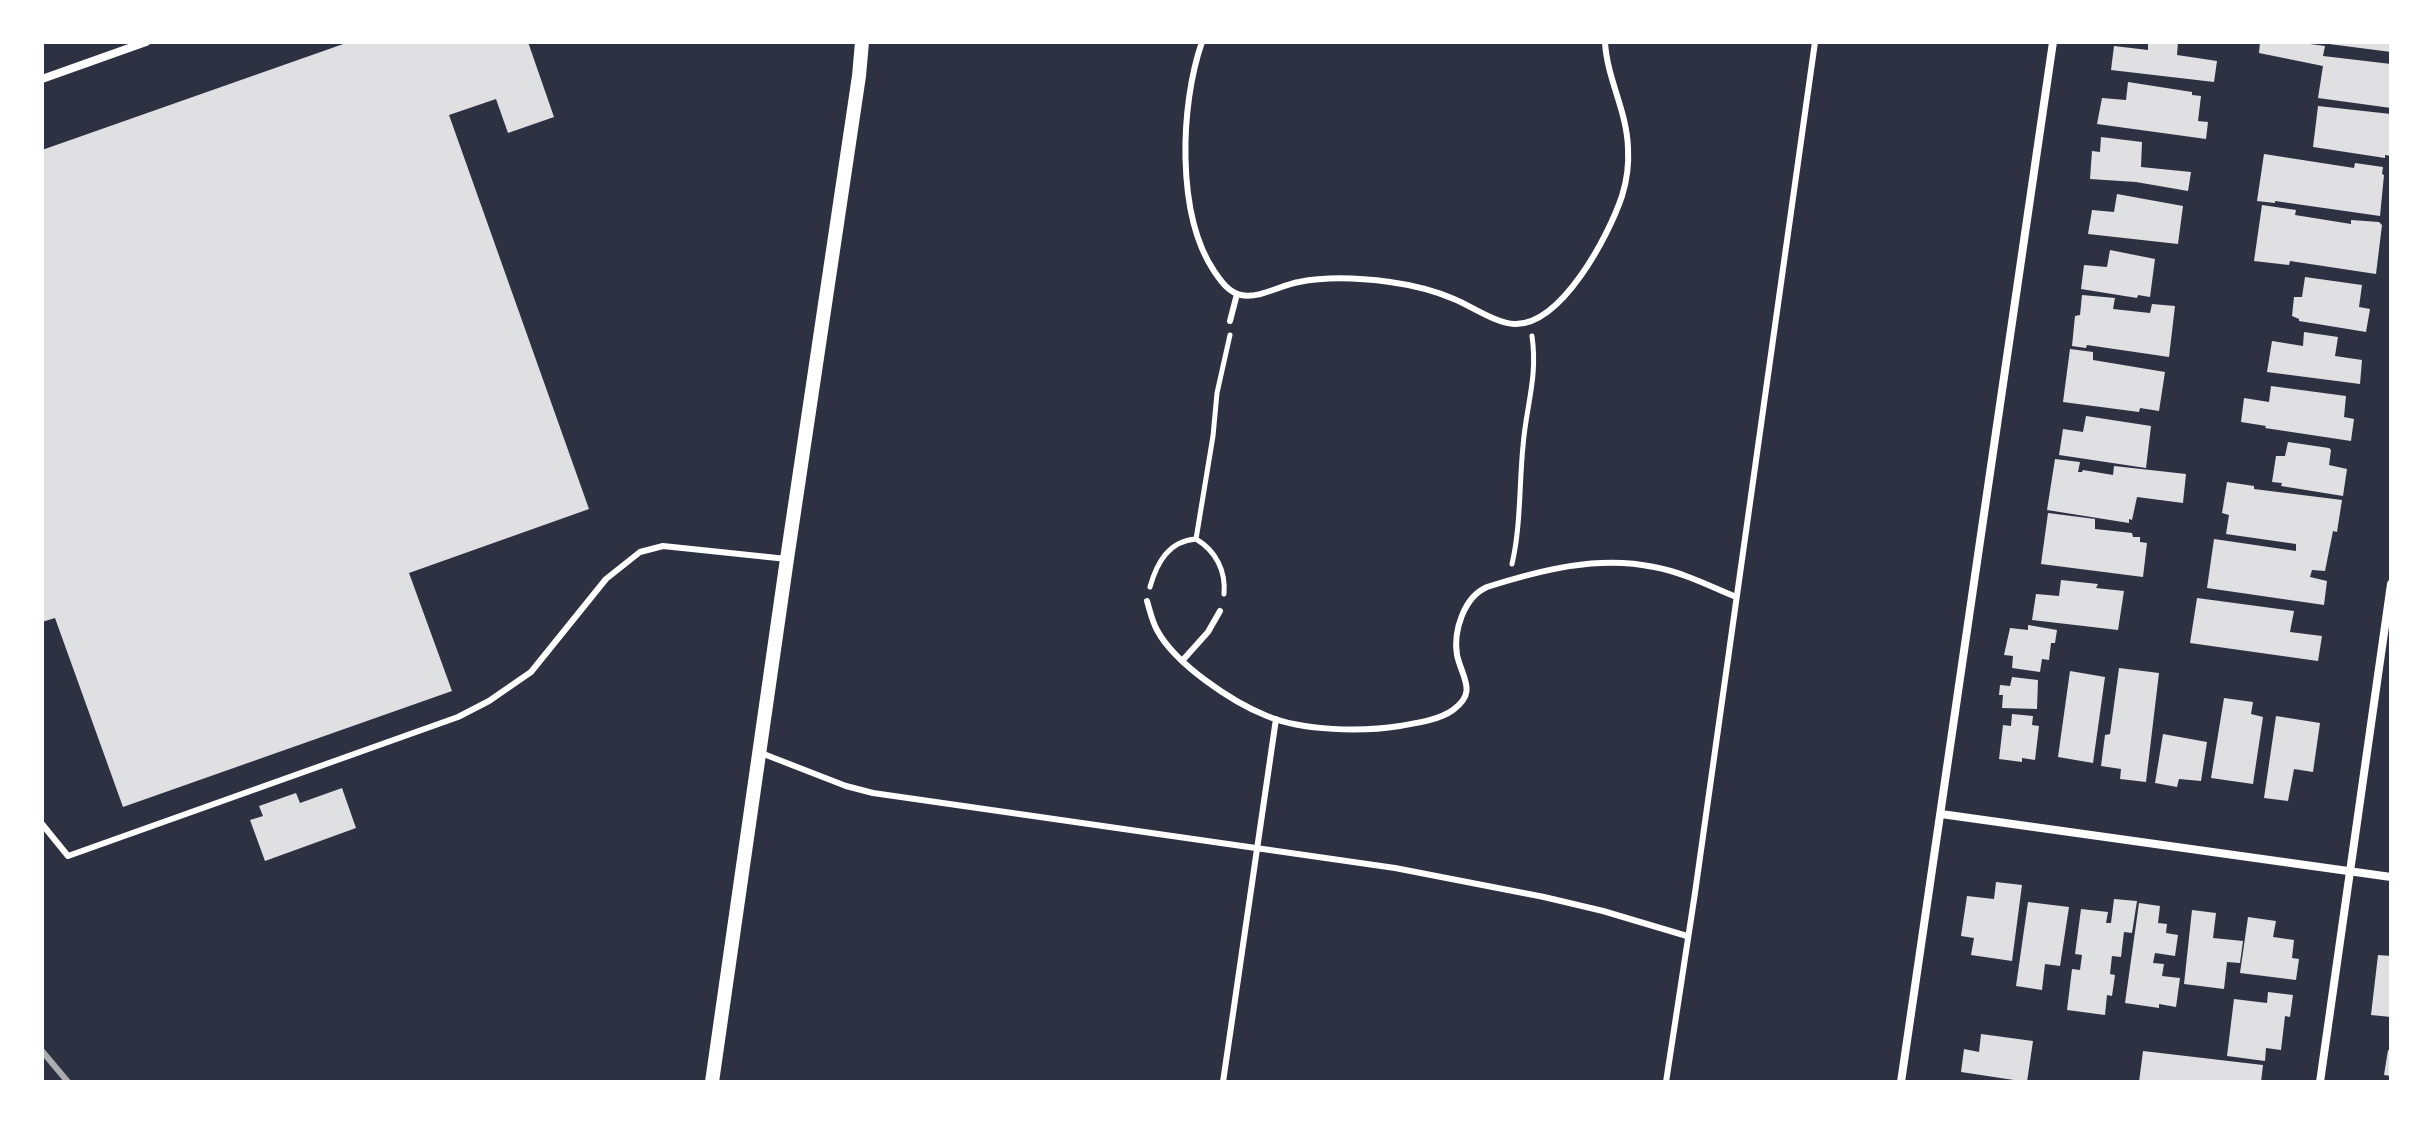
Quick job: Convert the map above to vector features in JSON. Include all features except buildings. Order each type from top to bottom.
[{"type":"street","points":[[42,79],[146,42]]},
{"type":"street","points":[[712,1082],[862,42]]},
{"type":"street","points":[[1901,1082],[2053,42]]},
{"type":"street","points":[[2320,1082],[2391,584]]},
{"type":"street","points":[[1941,814],[2391,877]]},
{"type":"lane","points":[[1202,42],[1186,116],[1186,156],[1197,235],[1206,258],[1225,285],[1237,294],[1253,295],[1297,282],[1371,280],[1422,288],[1509,324],[1529,323],[1547,313],[1573,286],[1606,233],[1623,193],[1628,165],[1627,134],[1620,101],[1608,68],[1605,42]]},
{"type":"lane","points":[[1666,1082],[1815,42]]},
{"type":"lane","points":[[1230,321],[1237,294]]},
{"type":"lane","points":[[42,824],[68,856],[458,717],[489,701],[531,672],[606,579],[640,552],[663,546],[787,559]]},
{"type":"lane","points":[[1147,601],[1156,629],[1169,647],[1218,689],[1276,719],[1313,726],[1367,729],[1405,725],[1448,713],[1463,700],[1467,680],[1459,661],[1459,628],[1465,609],[1481,590],[1589,563],[1622,563],[1668,570],[1736,597]]},
{"type":"lane","points":[[1182,661],[1208,632],[1220,611]]},
{"type":"lane","points":[[1223,1082],[1276,719]]},
{"type":"lane","points":[[761,753],[846,786],[873,793],[1383,866],[1603,911],[1687,936]]},
{"type":"path","points":[[1196,539],[1230,321]]},
{"type":"path","points":[[1509,581],[1518,534],[1524,438],[1534,369],[1529,323]]},
{"type":"path","points":[[1147,601],[1158,564],[1169,549],[1182,541],[1196,539],[1222,567],[1224,589],[1220,611]]},
{"type":"railway","points":[[42,1051],[68,1082]]}]
